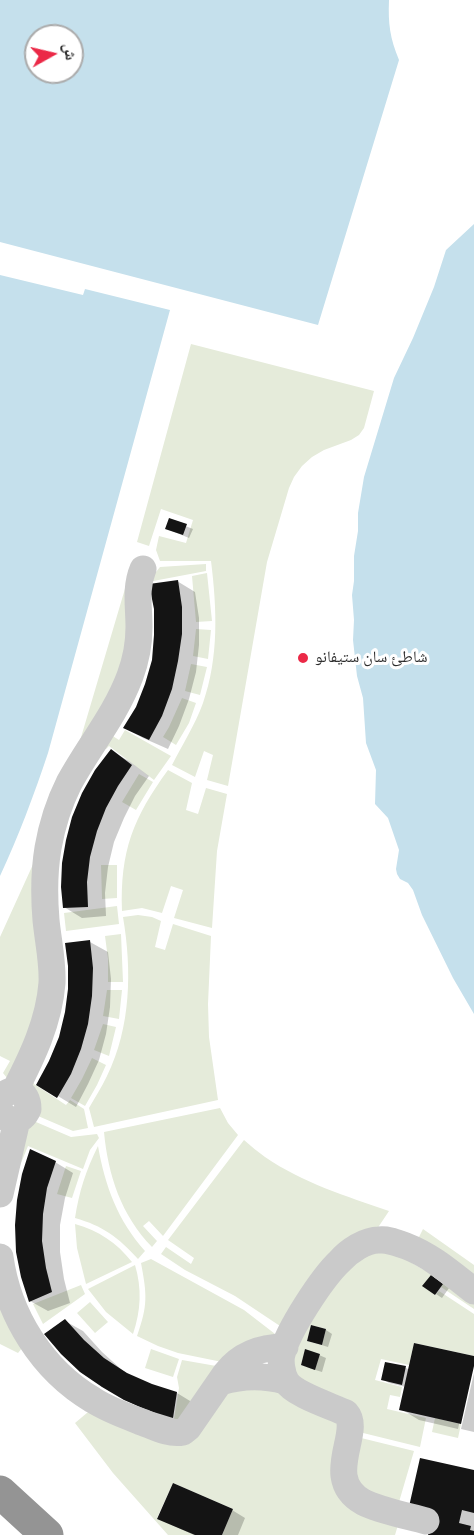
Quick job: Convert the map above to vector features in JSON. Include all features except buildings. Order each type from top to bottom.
[{"type":"highway","points":[[0,1492],[47,1535]]},
{"type":"street","points":[[0,1194],[8,1105],[36,1046],[51,997],[51,966],[44,899],[50,838],[57,811],[70,782],[120,701],[130,676],[138,648],[138,584],[143,569]]},
{"type":"street","points":[[285,1381],[282,1372],[282,1356],[289,1337],[303,1312],[340,1260],[368,1242],[391,1241],[417,1250],[441,1264],[474,1291]]},
{"type":"street","points":[[0,1257],[8,1293],[20,1322],[56,1371],[92,1400],[170,1432],[183,1432],[188,1428],[232,1366],[243,1357],[263,1349],[285,1347]]},
{"type":"street","points":[[220,1382],[233,1378],[259,1376],[285,1381],[299,1393],[346,1413],[349,1416],[351,1428],[343,1470],[354,1495],[369,1504],[426,1521]]},
{"type":"green space","points":[[191,344],[374,391],[364,428],[359,435],[312,457],[302,466],[289,488],[267,562],[228,786],[207,780],[213,755],[204,751],[195,777],[172,765],[200,711],[212,668],[215,597],[211,561],[160,561],[156,550],[159,536],[186,543],[193,520],[161,509],[149,546],[137,542]]},
{"type":"green space","points":[[206,564],[206,571],[148,582],[160,567]]},
{"type":"green space","points":[[207,573],[212,621],[196,622],[192,576]]},
{"type":"green space","points":[[127,582],[132,647],[74,761]]},
{"type":"green space","points":[[196,629],[211,630],[208,659],[193,656]]},
{"type":"green space","points":[[191,664],[207,667],[200,695],[185,691]]},
{"type":"green space","points":[[182,698],[196,703],[189,723],[176,745],[163,737]]},
{"type":"green space","points":[[125,730],[171,756],[154,780],[109,746],[106,749],[100,745],[108,733],[119,740]]},
{"type":"green space","points":[[168,770],[192,783],[186,810],[198,814],[206,788],[227,794],[217,851],[212,928],[174,918],[183,890],[171,886],[162,913],[142,908],[122,911],[123,870],[131,836],[146,804]]},
{"type":"green space","points":[[139,774],[153,782],[136,810],[122,802]]},
{"type":"green space","points":[[40,849],[42,1004],[7,1078],[3,1073],[10,1061],[0,1056],[0,937]]},
{"type":"green space","points":[[101,865],[117,865],[117,898],[102,899]]},
{"type":"green space","points":[[117,906],[119,924],[66,931],[64,913]]},
{"type":"green space","points":[[138,915],[161,921],[155,947],[165,950],[173,924],[211,936],[209,1037],[218,1100],[94,1127],[89,1108],[115,1057],[125,1018],[128,957],[123,917]]},
{"type":"green space","points":[[121,934],[123,982],[108,982],[105,936]]},
{"type":"green space","points":[[107,990],[122,990],[119,1019],[103,1016]]},
{"type":"green space","points":[[103,1024],[116,1027],[109,1056],[94,1050]]},
{"type":"green space","points":[[92,1058],[106,1065],[85,1106],[71,1098]]},
{"type":"green space","points":[[24,1081],[34,1083],[66,1105],[70,1100],[84,1109],[88,1128],[73,1131],[31,1113]]},
{"type":"green space","points":[[220,1108],[238,1135],[163,1236],[149,1221],[143,1226],[157,1241],[152,1247],[132,1222],[118,1194],[109,1164],[104,1132]]},
{"type":"green space","points":[[29,1119],[71,1137],[97,1134],[99,1138],[90,1150],[83,1169],[28,1146],[17,1173]]},
{"type":"green space","points":[[244,1140],[265,1157],[294,1174],[389,1211],[375,1232],[286,1330],[235,1296],[185,1270],[161,1254],[166,1247],[191,1264],[194,1258],[168,1240]]},
{"type":"green space","points":[[98,1146],[104,1175],[114,1202],[127,1228],[145,1251],[138,1259],[110,1233],[75,1218],[84,1181]]},
{"type":"green space","points":[[66,1166],[81,1171],[72,1198],[57,1194]]},
{"type":"green space","points":[[75,1224],[106,1238],[132,1262],[86,1284],[77,1248]]},
{"type":"green space","points":[[423,1229],[474,1265],[474,1284],[415,1245]]},
{"type":"green space","points":[[381,1245],[474,1299],[474,1309],[441,1287],[443,1283],[431,1275],[423,1286],[435,1295],[439,1291],[474,1314],[474,1356],[414,1343],[409,1365],[381,1359],[375,1380],[402,1387],[400,1397],[390,1395],[387,1409],[426,1418],[420,1447],[355,1431],[299,1387],[288,1359],[334,1279]],"holes":[[[311,1325],[326,1329],[322,1345],[307,1341]],[[305,1350],[320,1354],[315,1369],[301,1365]]]},
{"type":"green space","points":[[151,1259],[244,1310],[279,1337],[227,1363],[178,1353],[137,1336],[145,1300],[141,1263]]},
{"type":"green space","points":[[135,1265],[140,1300],[133,1334],[106,1312],[88,1289]]},
{"type":"green space","points":[[81,1285],[85,1294],[43,1324],[33,1304]]},
{"type":"green space","points":[[0,1289],[27,1342],[18,1353],[0,1344]]},
{"type":"green space","points":[[90,1302],[108,1322],[95,1333],[77,1313]]},
{"type":"green space","points":[[151,1349],[179,1359],[173,1377],[145,1368]]},
{"type":"green space","points":[[182,1360],[222,1367],[186,1425],[171,1421],[174,1419],[179,1388],[177,1377]]},
{"type":"green space","points":[[257,1382],[341,1417],[337,1462],[398,1525],[395,1535],[222,1535],[233,1509],[173,1483],[157,1518],[195,1535],[168,1535],[113,1473],[75,1423],[94,1407],[169,1438],[218,1393]]},
{"type":"green space","points":[[435,1418],[461,1424],[458,1438],[432,1432]]},
{"type":"green space","points":[[353,1436],[414,1451],[399,1502],[367,1496],[351,1470]]},
{"type":"water","points":[[0,0],[389,0],[390,31],[399,60],[318,325],[0,242]]},
{"type":"water","points":[[474,224],[474,1014],[453,978],[422,915],[413,890],[397,874],[399,850],[388,818],[375,804],[376,770],[366,743],[363,698],[357,676],[353,640],[352,595],[358,513],[364,477],[394,378],[434,287],[446,250]]},
{"type":"water","points":[[0,275],[83,295],[85,289],[170,310],[48,753],[26,815],[0,876]]},
{"type":"place","name":"شاطئ سان ستيفانو","points":[[303,658]]}]
